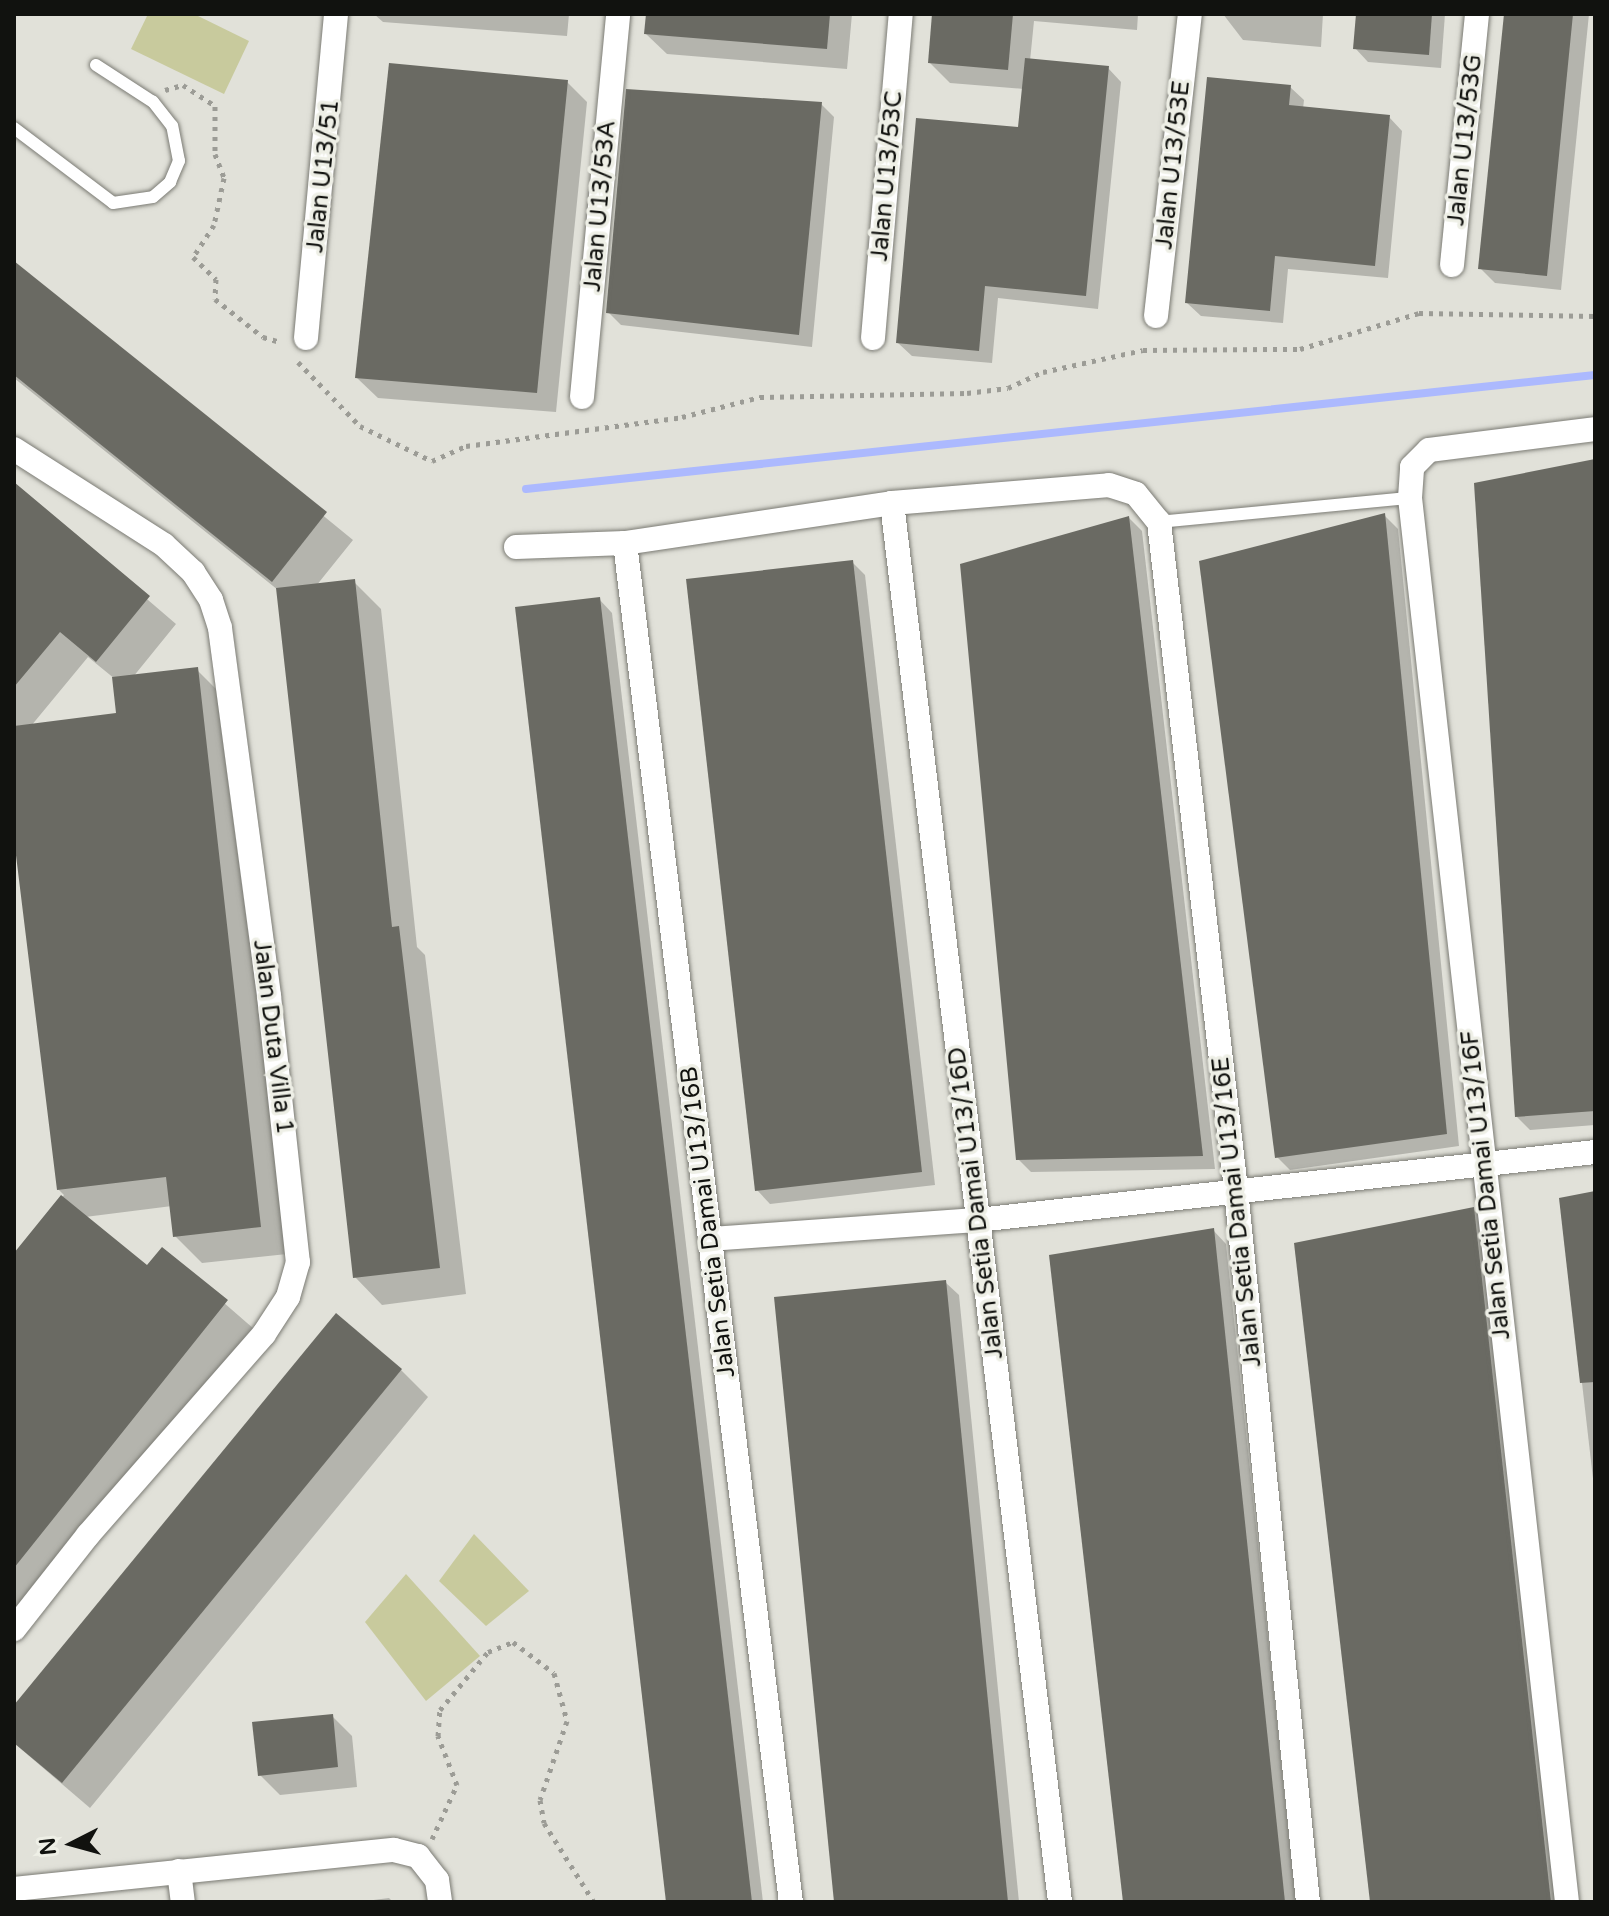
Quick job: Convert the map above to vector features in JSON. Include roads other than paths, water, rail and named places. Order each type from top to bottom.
[{"type":"street","name":"Jalan U13/51","points":[[306,338],[336,14]]},
{"type":"street","name":"Jalan U13/53A","points":[[582,397],[618,14]]},
{"type":"street","name":"Jalan U13/53C","points":[[873,338],[901,14]]},
{"type":"street","name":"Jalan U13/53E","points":[[1156,316],[1190,14]]},
{"type":"street","name":"Jalan U13/53G","points":[[1452,265],[1477,14]]},
{"type":"street","name":"Jalan Setia Damai U13/16F","points":[[1567,1902],[1410,498],[1412,467],[1429,450],[1458,443],[1595,429]]},
{"type":"street","name":"Jalan Duta Villa 1","points":[[14,449],[164,545],[193,572],[211,600],[220,628],[269,996],[298,1262],[288,1297],[264,1334],[88,1535],[14,1629]]},
{"type":"street","points":[[516,547],[625,543],[892,503],[1109,485],[1136,494],[1159,522]]},
{"type":"street","name":"Jalan Setia Damai U13/16D","points":[[892,503],[1060,1902]]},
{"type":"street","name":"Jalan Setia Damai U13/16E","points":[[1159,522],[1236,1190],[1308,1902]]},
{"type":"street","name":"Jalan Setia Damai U13/16B","points":[[625,543],[791,1902]]},
{"type":"street","points":[[710,1239],[978,1220],[1595,1152]]},
{"type":"street","points":[[14,1889],[394,1850],[418,1856],[437,1880],[440,1902]]},
{"type":"street","points":[[179,1871],[183,1902]]},
{"type":"lane","points":[[14,128],[96,194],[113,203],[137,203],[170,182],[179,161],[172,126],[153,102],[96,65]]},
{"type":"lane","points":[[1159,522],[1410,498]]},
{"type":"waterway","points":[[526,489],[1595,375]]}]
